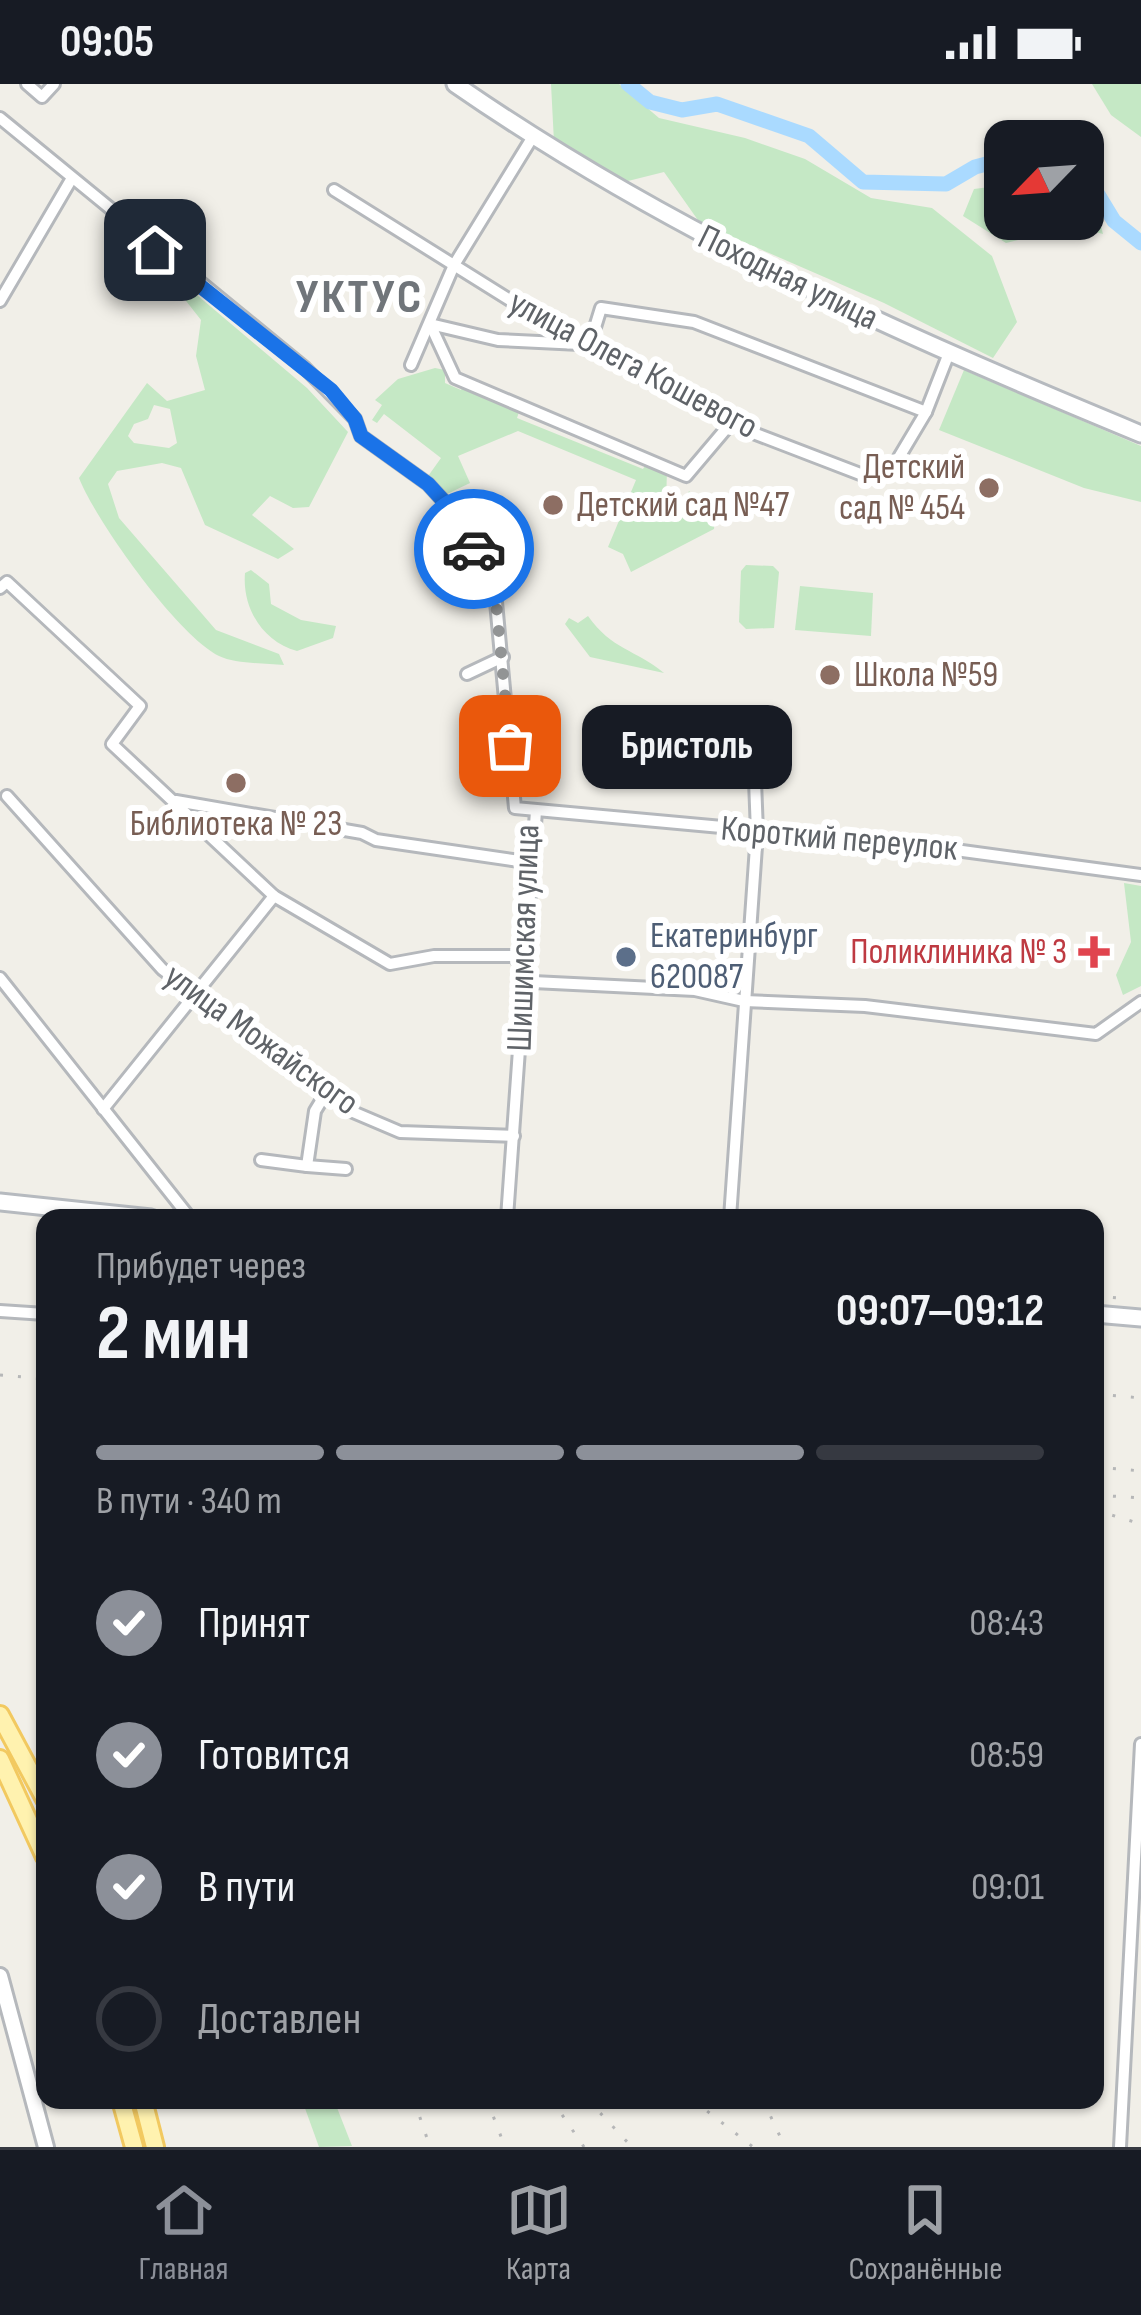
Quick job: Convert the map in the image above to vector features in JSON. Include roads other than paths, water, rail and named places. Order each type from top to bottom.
[{"type":"main road","name":"Походная улица","points":[[454,84],[532,138],[769,273],[1141,434]]},
{"type":"main road","points":[[0,1202],[66,1209]]},
{"type":"main road","points":[[1104,1315],[1141,1318]]},
{"type":"main road","points":[[0,1714],[36,1782]]},
{"type":"main road","points":[[0,1759],[36,1837]]},
{"type":"main road","points":[[124,2109],[134,2147]]},
{"type":"main road","points":[[145,2109],[155,2147]]},
{"type":"street","points":[[27,84],[42,97],[54,84]]},
{"type":"street","points":[[0,118],[72,178],[0,301]]},
{"type":"street","points":[[412,364],[454,265],[532,138]]},
{"type":"street","name":"Шишимская улица","points":[[72,178],[305,368],[355,419],[361,436],[428,484],[450,508],[496,602],[515,808],[536,811],[508,1209]]},
{"type":"street","name":"улица Олега Кошевого","points":[[334,190],[580,344],[730,424],[868,477],[890,474],[926,412],[949,353]]},
{"type":"street","points":[[430,324],[498,340],[580,344],[592,337],[601,308],[694,322],[926,412]]},
{"type":"street","points":[[430,324],[455,378],[686,476],[730,424]]},
{"type":"street","points":[[0,588],[7,582],[140,706],[112,744],[274,896],[390,964],[434,956],[514,956],[533,982],[695,990],[744,1001],[886,1008],[1096,1034],[1141,1002]]},
{"type":"street","points":[[467,674],[503,657]]},
{"type":"street","points":[[731,1209],[757,832],[754,755]]},
{"type":"street","name":"улица Можайского","points":[[8,796],[162,969],[353,1112],[400,1132],[514,1136]]},
{"type":"street","points":[[173,801],[376,840],[533,863]]},
{"type":"street","name":"Короткий переулок","points":[[536,811],[986,853],[1141,875]]},
{"type":"street","points":[[103,1109],[274,896]]},
{"type":"street","points":[[0,978],[183,1209]]},
{"type":"street","points":[[307,1166],[314,1111],[326,1093]]},
{"type":"street","points":[[262,1160],[346,1169]]},
{"type":"street","points":[[0,1311],[36,1313]]},
{"type":"street","points":[[1120,2147],[1141,1744]]},
{"type":"street","points":[[0,1976],[46,2147]]},
{"type":"waterway","points":[[628,84],[650,102],[682,110],[717,104],[809,136],[863,182],[946,184],[984,165]]},
{"type":"waterway","points":[[1104,205],[1114,221],[1141,243]]},
{"type":"railway","points":[[1104,1297],[1129,1299]]},
{"type":"railway","points":[[0,1375],[36,1378]]},
{"type":"railway","points":[[1104,1395],[1141,1398]]},
{"type":"railway","points":[[1104,1468],[1141,1471]]},
{"type":"railway","points":[[1104,1496],[1141,1498]]},
{"type":"railway","points":[[1104,1513],[1141,1524]]},
{"type":"railway","points":[[417,2109],[430,2147]]},
{"type":"railway","points":[[490,2109],[505,2147]]},
{"type":"railway","points":[[558,2109],[584,2147]]},
{"type":"railway","points":[[596,2109],[632,2147]]},
{"type":"railway","points":[[704,2109],[753,2147]]},
{"type":"railway","points":[[767,2109],[785,2147]]},
{"type":"place","name":"Детский сад № 454","points":[[989,488]]},
{"type":"place","name":"Детский сад №47","points":[[553,505]]},
{"type":"place","name":"Школа №59","points":[[830,675]]},
{"type":"place","name":"Бристоль","points":[[510,746]]},
{"type":"place","name":"Библиотека № 23","points":[[236,783]]},
{"type":"place","name":"Поликлиника № 3","points":[[1094,952]]},
{"type":"place","name":"Екатеринбург 620087","points":[[626,957]]},
{"type":"district","name":"УКТУС","points":[[360,297]]}]
